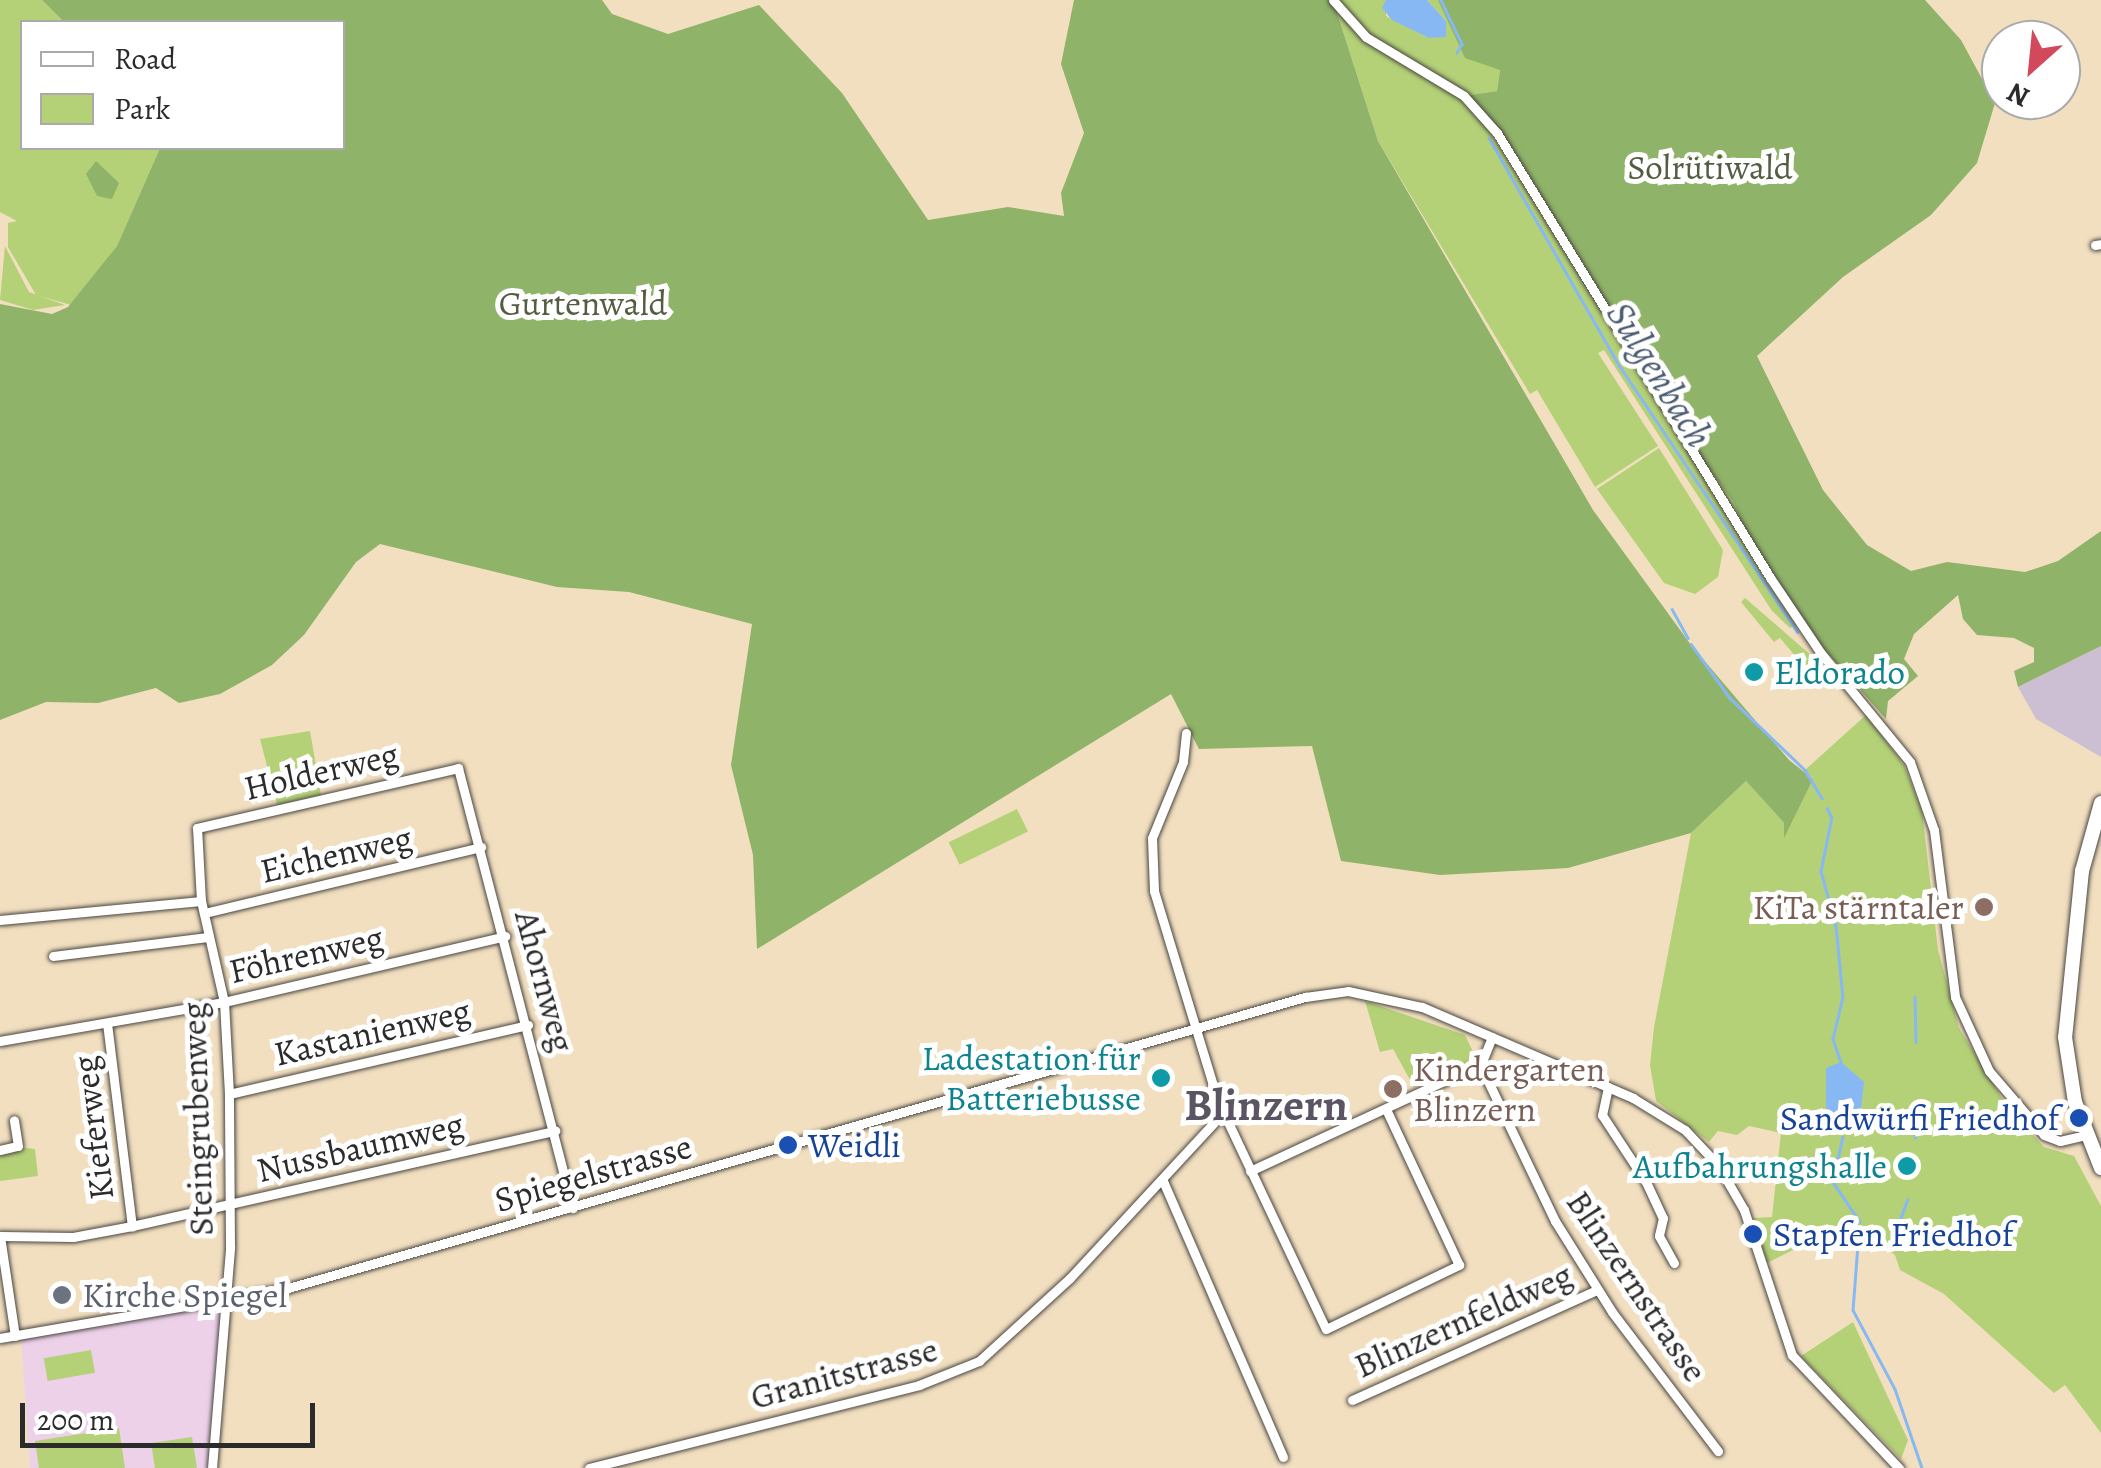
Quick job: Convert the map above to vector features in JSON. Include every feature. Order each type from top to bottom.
[{"type":"street","points":[[1333,0],[1366,37],[1464,96],[1497,133],[1771,579],[1820,652],[1910,762],[1934,830],[1952,986],[1989,1071],[2044,1135],[2058,1141],[2086,1135]]},
{"type":"street","points":[[1186,733],[1183,762],[1158,816],[1151,872],[1194,1031],[1222,1113],[1326,1330],[1459,1265],[1386,1109]]},
{"type":"street","name":"Holderweg","points":[[198,828],[458,768]]},
{"type":"street","name":"Ahornweg","points":[[458,768],[573,1208]]},
{"type":"street","points":[[2101,803],[2082,871],[2065,1012],[2069,1077],[2086,1135],[2101,1168]]},
{"type":"street","name":"Steingrubenweg","points":[[198,828],[202,900],[224,1002],[232,1206],[212,1468]]},
{"type":"street","name":"Eichenweg","points":[[204,913],[481,848]]},
{"type":"street","points":[[0,920],[202,900]]},
{"type":"street","points":[[53,956],[208,936]]},
{"type":"street","name":"Föhrenweg","points":[[0,1041],[224,1002],[504,936]]},
{"type":"street","name":"Spiegelstrasse","points":[[0,1338],[227,1301],[1348,991],[1400,1000],[1608,1087],[1669,1118],[1718,1165],[1744,1210],[1792,1355],[1900,1468]]},
{"type":"street","name":"Kieferweg","points":[[108,1024],[132,1226]]},
{"type":"street","name":"Kastanienweg","points":[[229,1094],[528,1025]]},
{"type":"street","points":[[1250,1171],[1481,1064],[1492,1037]]},
{"type":"street","name":"Blinzernstrasse","points":[[1481,1064],[1555,1221],[1597,1290],[1718,1450]]},
{"type":"street","points":[[1608,1087],[1602,1115],[1646,1182],[1663,1218],[1660,1236],[1674,1263]]},
{"type":"street","name":"Granitstrasse","points":[[588,1468],[965,1368],[1070,1278],[1164,1181],[1222,1113]]},
{"type":"street","points":[[0,1150],[18,1146],[14,1120]]},
{"type":"street","name":"Nussbaumweg","points":[[0,1236],[73,1238],[232,1206],[555,1131]]},
{"type":"street","points":[[1164,1181],[1283,1457]]},
{"type":"street","points":[[0,1236],[15,1336]]},
{"type":"street","name":"Blinzernfeldweg","points":[[1352,1400],[1597,1290]]},
{"type":"shaded area","points":[[2101,646],[2101,757],[2036,719],[2018,687]]},
{"type":"shaded area","points":[[227,1301],[212,1468],[30,1468],[21,1335]]},
{"type":"green space","points":[[0,0],[42,0],[62,20],[20,20],[20,150],[159,150],[117,246],[71,305],[36,295],[8,247],[8,223],[17,221],[0,212]]},
{"type":"green space","name":"Gurtenwald","points":[[42,0],[602,0],[612,14],[668,34],[759,5],[842,93],[928,220],[1008,207],[1064,216],[1061,193],[1084,133],[1061,64],[1074,0],[1333,0],[1378,141],[1593,510],[1691,645],[1789,760],[1813,779],[1784,838],[1784,823],[1746,781],[1691,833],[1568,868],[1440,875],[1341,861],[1312,746],[1199,749],[1171,694],[757,949],[753,855],[731,765],[752,624],[629,592],[557,587],[380,544],[356,562],[304,635],[272,665],[220,694],[179,703],[156,688],[98,703],[46,702],[0,720],[0,304],[52,314],[68,307],[117,246],[159,150],[345,150],[345,20],[62,20]]},
{"type":"green space","points":[[1333,0],[1386,0],[1386,16],[1429,38],[1446,21],[1427,0],[1438,0],[1500,69],[1497,91],[1467,96],[1674,422],[1733,501],[1752,548],[1801,623],[1790,628],[1772,611],[1604,350],[1598,353],[1658,446],[1595,487],[1537,390],[1530,394],[1378,141]]},
{"type":"green space","name":"Solrütiwald","points":[[1438,0],[1925,0],[1961,40],[1981,77],[1981,120],[1990,120],[1977,163],[1931,215],[1843,277],[1757,356],[1823,490],[1867,545],[1911,571],[1947,562],[2025,572],[2058,561],[2101,531],[2101,646],[2018,687],[2014,671],[2034,662],[2034,648],[2014,638],[1977,635],[1963,619],[1958,595],[1914,634],[1904,659],[1918,676],[1888,701],[1886,719],[1801,623],[1752,548],[1733,501],[1674,422],[1497,133],[1465,96],[1497,91],[1500,70],[1465,58]]},
{"type":"green space","points":[[96,161],[119,183],[112,199],[97,196],[86,174]]},
{"type":"green space","points":[[5,246],[29,292],[65,305],[33,310],[0,300]]},
{"type":"green space","points":[[1659,448],[1723,550],[1718,577],[1695,594],[1664,583],[1597,489]]},
{"type":"green space","points":[[1745,598],[1822,669],[1805,682],[1801,677],[1808,671],[1780,638],[1774,642],[1741,602]]},
{"type":"green space","points":[[1866,715],[1904,765],[1922,811],[1938,950],[1959,1028],[2009,1110],[2044,1147],[2074,1156],[2101,1206],[2101,1433],[2065,1385],[2054,1393],[1944,1294],[1900,1270],[1895,1255],[1878,1242],[1843,1225],[1767,1263],[1754,1218],[1772,1217],[1781,1133],[1749,1126],[1737,1135],[1718,1131],[1709,1142],[1656,1101],[1650,1065],[1654,1027],[1691,833],[1746,781],[1784,823],[1784,835],[1813,779],[1805,770]]},
{"type":"green space","points":[[310,731],[321,795],[277,805],[260,739]]},
{"type":"green space","points":[[1017,809],[1028,831],[960,865],[949,842]]},
{"type":"green space","points":[[1365,1001],[1465,1035],[1476,1058],[1414,1087],[1393,1049],[1380,1052]]},
{"type":"green space","points":[[35,1149],[38,1176],[0,1181],[0,1150]]},
{"type":"green space","points":[[1853,1322],[1908,1440],[1901,1459],[1801,1356]]},
{"type":"green space","points":[[91,1350],[95,1373],[48,1381],[44,1358]]},
{"type":"green space","points":[[119,1428],[125,1468],[39,1468],[35,1441]]},
{"type":"green space","points":[[192,1437],[197,1468],[155,1468],[151,1443]]},
{"type":"water","points":[[1386,0],[1427,0],[1446,21],[1446,37],[1429,38],[1392,20],[1382,8]]},
{"type":"water","points":[[1841,1062],[1864,1082],[1860,1119],[1844,1125],[1830,1123],[1826,1111],[1826,1068]]},
{"type":"waterway","name":"Sulgenbach","points":[[1441,0],[1462,44],[1457,53]]},
{"type":"waterway","name":"Sulgenbach","points":[[1489,138],[1619,365],[1798,632]]},
{"type":"waterway","points":[[1672,609],[1688,638]]},
{"type":"waterway","points":[[1691,644],[1730,698],[1805,770],[1822,798]]},
{"type":"waterway","points":[[1827,808],[1831,816]]},
{"type":"waterway","name":"Sulgenbach","points":[[1832,817],[1821,871],[1836,926],[1843,997],[1833,1039],[1841,1062]]},
{"type":"waterway","points":[[1915,997],[1916,1042]]},
{"type":"waterway","points":[[1915,1138],[1917,1112]]},
{"type":"waterway","name":"Sulgenbach","points":[[1843,1137],[1833,1182],[1860,1222]]},
{"type":"waterway","points":[[1892,1242],[1907,1200]]},
{"type":"waterway","name":"Sulgenbach","points":[[1859,1231],[1853,1310],[1895,1389],[1922,1468]]},
{"type":"place","name":"Eldorado","points":[[1754,672]]},
{"type":"place","name":"KiTa stärntaler","points":[[1984,907]]},
{"type":"place","name":"Ladestation für Batteriebusse","points":[[1161,1078]]},
{"type":"place","name":"Kindergarten Blinzern","points":[[1393,1089]]},
{"type":"place","name":"Sandwürfi Friedhof","points":[[2079,1118]]},
{"type":"place","name":"Weidli","points":[[788,1145]]},
{"type":"place","name":"Aufbahrungshalle","points":[[1907,1166]]},
{"type":"place","name":"Stapfen Friedhof","points":[[1753,1234]]},
{"type":"place","name":"Kirche Spiegel","points":[[62,1295]]},
{"type":"district","name":"Blinzern","points":[[1266,1106]]}]
